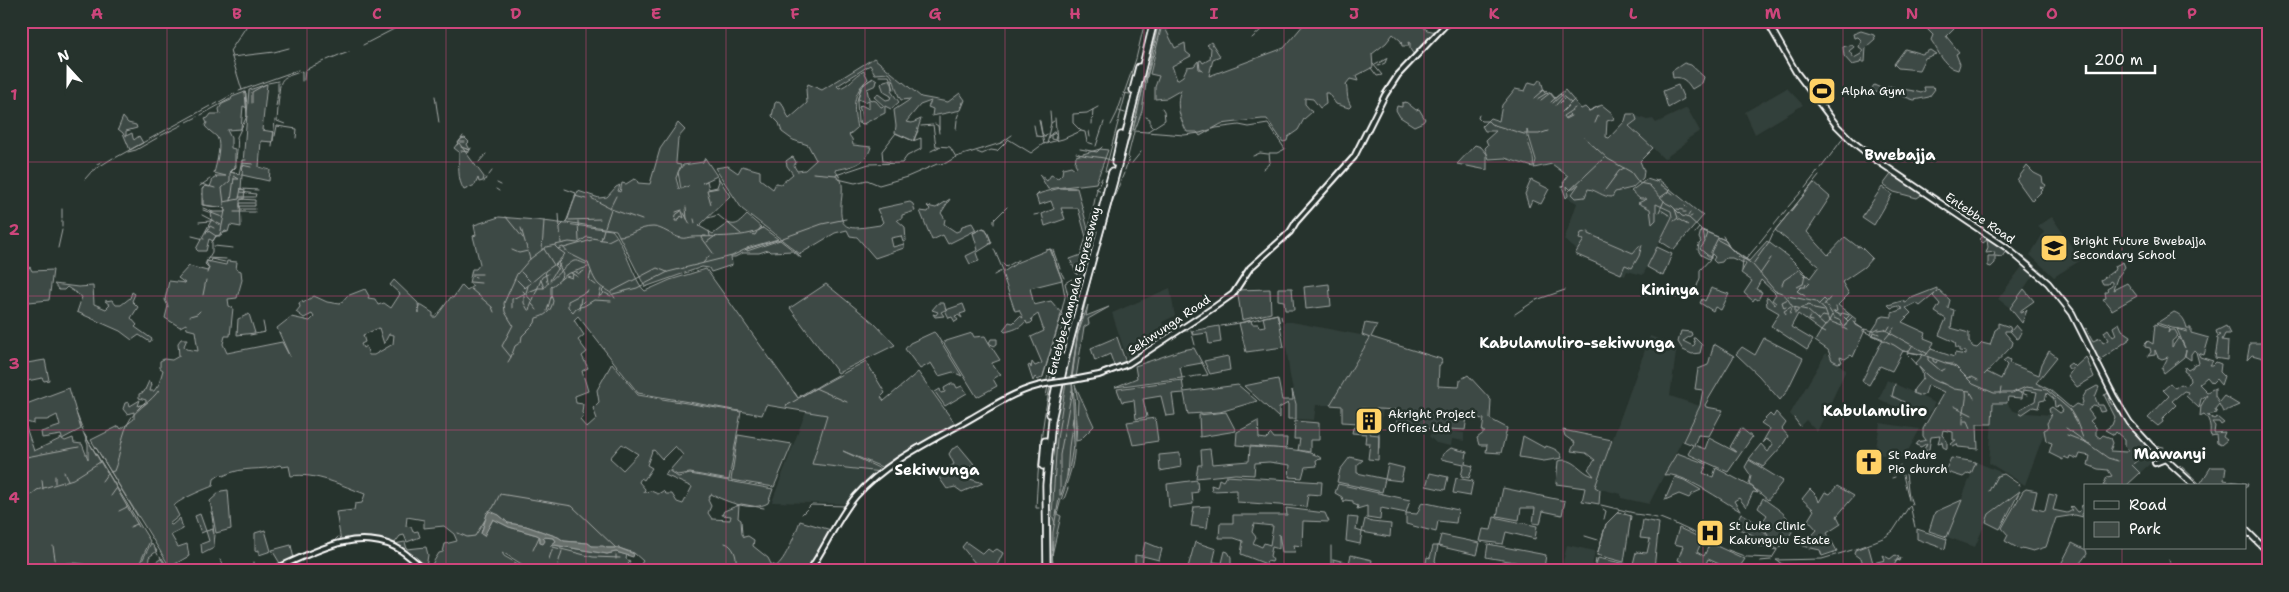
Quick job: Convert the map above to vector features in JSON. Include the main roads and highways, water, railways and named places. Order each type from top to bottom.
[{"type":"highway","name":"Entebbe-Kampala Expressway","points":[[1043,571],[1043,465],[1045,438],[1054,393],[1152,21]]},
{"type":"highway","name":"Entebbe-Kampala Expressway","points":[[1047,571],[1046,485],[1052,420],[1069,343],[1116,173],[1152,21]]},
{"type":"main road","name":"Sekiwunga Road","points":[[810,571],[851,502],[892,464],[918,447],[1032,387],[1104,373],[1134,361],[1233,294],[1250,268],[1290,232],[1296,222],[1348,165],[1398,75],[1449,21]]},
{"type":"main road","name":"Entebbe Road","points":[[1767,21],[1796,72],[1837,126],[1853,142],[1876,160],[2007,248],[2048,282],[2064,301],[2078,324],[2123,414],[2138,434],[2165,460]]},
{"type":"main road","points":[[2157,452],[2156,462],[2165,460],[2193,484]]},
{"type":"main road","points":[[2246,530],[2268,552]]},
{"type":"main road","points":[[270,571],[331,544],[357,541],[377,542],[395,547],[426,571]]},
{"type":"waterway","points":[[242,90],[230,51],[250,21]]},
{"type":"waterway","points":[[1088,23],[1109,21]]},
{"type":"waterway","points":[[1111,125],[1136,59],[1145,21]]},
{"type":"waterway","points":[[1133,130],[1159,21]]},
{"type":"waterway","points":[[1252,38],[1271,21]]},
{"type":"waterway","points":[[396,28],[402,25]]},
{"type":"waterway","points":[[363,45],[394,29]]},
{"type":"waterway","points":[[232,57],[274,52],[289,48]]},
{"type":"waterway","points":[[341,55],[349,52]]},
{"type":"waterway","points":[[327,60],[339,55]]},
{"type":"waterway","points":[[1378,66],[1385,63],[1387,58]]},
{"type":"waterway","points":[[1375,65],[1386,59]]},
{"type":"waterway","points":[[304,80],[305,70],[324,61]]},
{"type":"waterway","points":[[1371,68],[1377,76],[1382,75],[1373,64]]},
{"type":"waterway","points":[[1795,66],[1803,76]]},
{"type":"waterway","points":[[239,91],[298,70]]},
{"type":"waterway","points":[[279,94],[282,80],[285,78],[302,71],[302,81]]},
{"type":"waterway","points":[[879,76],[889,76],[894,89]]},
{"type":"waterway","points":[[1804,77],[1807,82]]},
{"type":"waterway","points":[[863,85],[873,78]]},
{"type":"waterway","points":[[268,83],[278,81]]},
{"type":"waterway","points":[[278,83],[278,91]]},
{"type":"waterway","points":[[252,103],[252,92],[266,84]]},
{"type":"waterway","points":[[861,87],[857,101],[858,123],[865,124]]},
{"type":"waterway","points":[[1811,88],[1814,92]]},
{"type":"waterway","points":[[1534,98],[1543,90],[1545,93]]},
{"type":"waterway","points":[[207,273],[209,268],[206,262],[212,252],[212,242],[216,236],[220,235],[225,211],[222,188],[230,181],[230,173],[236,167],[237,137],[247,116],[245,92]]},
{"type":"waterway","points":[[214,105],[235,93]]},
{"type":"waterway","points":[[277,99],[278,93]]},
{"type":"waterway","points":[[1123,93],[1130,94]]},
{"type":"waterway","points":[[1109,172],[1105,171],[1126,93]]},
{"type":"waterway","points":[[1541,100],[1550,93],[1555,99]]},
{"type":"waterway","points":[[1537,99],[1548,94]]},
{"type":"waterway","points":[[1551,102],[1560,94],[1571,103]]},
{"type":"waterway","points":[[1553,103],[1563,94]]},
{"type":"waterway","points":[[278,106],[279,96]]},
{"type":"waterway","points":[[435,96],[439,123]]},
{"type":"waterway","points":[[1556,105],[1562,98]]},
{"type":"waterway","points":[[201,115],[230,99]]},
{"type":"waterway","points":[[1560,103],[1564,99]]},
{"type":"waterway","points":[[1562,112],[1574,100]]},
{"type":"waterway","points":[[276,106],[277,101]]},
{"type":"waterway","points":[[957,118],[963,102]]},
{"type":"waterway","points":[[168,129],[210,106]]},
{"type":"waterway","points":[[1589,111],[1599,106]]},
{"type":"waterway","points":[[1093,144],[1087,142],[1085,132],[1081,131],[1073,123],[1073,114],[1087,113],[1098,107]]},
{"type":"waterway","points":[[278,108],[277,121],[285,124]]},
{"type":"waterway","points":[[1148,131],[1165,120],[1162,108]]},
{"type":"waterway","points":[[1571,116],[1565,119],[1563,116],[1575,108]]},
{"type":"waterway","points":[[1092,124],[1093,110]]},
{"type":"waterway","points":[[1119,111],[1125,113]]},
{"type":"waterway","points":[[1050,112],[1051,123],[1054,121]]},
{"type":"waterway","points":[[1565,118],[1569,114]]},
{"type":"waterway","points":[[1479,115],[1478,118],[1481,121],[1488,121],[1491,124],[1524,134],[1539,134],[1548,131]]},
{"type":"waterway","points":[[1595,123],[1598,116]]},
{"type":"waterway","points":[[187,122],[197,117]]},
{"type":"waterway","points":[[939,117],[939,129]]},
{"type":"waterway","points":[[1146,117],[1150,119],[1152,127]]},
{"type":"waterway","points":[[1055,118],[1057,140]]},
{"type":"waterway","points":[[272,147],[275,120]]},
{"type":"waterway","points":[[956,129],[957,120]]},
{"type":"waterway","points":[[1039,120],[1044,144]]},
{"type":"waterway","points":[[1040,121],[1042,133],[1045,137]]},
{"type":"waterway","points":[[1096,146],[1104,122]]},
{"type":"waterway","points":[[1051,123],[1048,136],[1056,133]]},
{"type":"waterway","points":[[935,124],[938,126],[939,133]]},
{"type":"waterway","points":[[1134,131],[1184,135],[1216,128],[1239,125],[1249,127],[1268,124],[1285,149],[1277,153],[1269,153],[1270,163],[1263,169]]},
{"type":"waterway","points":[[160,136],[182,125]]},
{"type":"waterway","points":[[836,175],[838,179],[855,183],[867,180],[879,185],[907,177],[937,164],[946,163],[956,157],[950,147],[936,146],[933,125],[921,126]]},
{"type":"waterway","points":[[1034,125],[1036,136],[1045,137],[1047,134]]},
{"type":"waterway","points":[[275,136],[277,126],[297,129],[296,138]]},
{"type":"waterway","points":[[115,158],[166,130]]},
{"type":"waterway","points":[[1120,169],[1132,130]]},
{"type":"waterway","points":[[913,141],[918,131]]},
{"type":"waterway","points":[[1055,131],[1051,134],[1051,139],[1055,140],[1056,136]]},
{"type":"waterway","points":[[1008,139],[1031,153],[1043,144],[1063,139],[1081,131]]},
{"type":"waterway","points":[[1089,131],[1090,137]]},
{"type":"waterway","points":[[1129,162],[1128,156],[1134,132]]},
{"type":"waterway","points":[[813,173],[836,175],[869,164],[902,163],[907,156],[921,149],[921,138],[913,141],[896,133],[882,151],[883,161],[890,162]]},
{"type":"waterway","points":[[956,157],[1001,143],[1012,135]]},
{"type":"waterway","points":[[457,145],[463,136]]},
{"type":"waterway","points":[[1047,144],[1049,136]]},
{"type":"waterway","points":[[1821,168],[1844,137]]},
{"type":"waterway","points":[[128,152],[136,150],[157,138]]},
{"type":"waterway","points":[[1585,138],[1608,159],[1631,172],[1639,183],[1649,185],[1682,216],[1689,218],[1702,230],[1725,240]]},
{"type":"waterway","points":[[977,152],[982,154],[991,150],[997,151],[1008,140]]},
{"type":"waterway","points":[[460,142],[465,142]]},
{"type":"waterway","points":[[459,143],[467,154]]},
{"type":"waterway","points":[[461,147],[470,150],[471,148]]},
{"type":"waterway","points":[[931,151],[939,147]]},
{"type":"waterway","points":[[1080,149],[1097,152],[1102,147]]},
{"type":"waterway","points":[[461,151],[469,152]]},
{"type":"waterway","points":[[1132,163],[1141,152]]},
{"type":"waterway","points":[[1076,153],[1112,161]]},
{"type":"waterway","points":[[1253,156],[1260,153],[1268,154]]},
{"type":"waterway","points":[[479,162],[486,154]]},
{"type":"waterway","points":[[85,179],[92,171],[113,158]]},
{"type":"waterway","points":[[1569,191],[1604,158]]},
{"type":"waterway","points":[[231,172],[239,174],[242,160],[246,160]]},
{"type":"waterway","points":[[1125,170],[1128,161]]},
{"type":"waterway","points":[[97,164],[101,162]]},
{"type":"waterway","points":[[242,163],[253,164]]},
{"type":"waterway","points":[[242,165],[251,167]]},
{"type":"waterway","points":[[1605,190],[1619,171],[1624,168]]},
{"type":"waterway","points":[[489,175],[492,171]]},
{"type":"waterway","points":[[1805,188],[1818,171]]},
{"type":"waterway","points":[[1100,245],[1113,200],[1124,173]]},
{"type":"waterway","points":[[234,176],[239,179],[234,179]]},
{"type":"waterway","points":[[1753,264],[1769,242],[1773,233],[1819,176]]},
{"type":"waterway","points":[[231,201],[234,178]]},
{"type":"waterway","points":[[484,182],[486,178]]},
{"type":"waterway","points":[[1102,178],[1097,189],[1104,192]]},
{"type":"waterway","points":[[200,186],[210,179]]},
{"type":"waterway","points":[[1655,180],[1673,194]]},
{"type":"waterway","points":[[497,183],[501,185]]},
{"type":"waterway","points":[[201,184],[215,188]]},
{"type":"waterway","points":[[1091,237],[1089,228],[1097,189],[1095,187]]},
{"type":"waterway","points":[[203,188],[203,205],[225,208]]},
{"type":"waterway","points":[[224,202],[239,199],[241,188]]},
{"type":"waterway","points":[[711,204],[707,190],[718,188]]},
{"type":"waterway","points":[[1062,188],[1075,188]]},
{"type":"waterway","points":[[241,189],[258,190]]},
{"type":"waterway","points":[[560,227],[568,219],[576,193],[565,189]]},
{"type":"waterway","points":[[1788,207],[1802,191]]},
{"type":"waterway","points":[[241,192],[256,194],[255,197]]},
{"type":"waterway","points":[[1661,197],[1668,192]]},
{"type":"waterway","points":[[1036,196],[1039,193]]},
{"type":"waterway","points":[[575,196],[586,199]]},
{"type":"waterway","points":[[610,208],[616,196]]},
{"type":"waterway","points":[[239,197],[254,197]]},
{"type":"waterway","points":[[591,198],[610,208]]},
{"type":"waterway","points":[[1937,198],[1944,202]]},
{"type":"waterway","points":[[241,199],[255,200],[255,202]]},
{"type":"waterway","points":[[1659,212],[1664,201]]},
{"type":"waterway","points":[[240,207],[240,203],[255,203]]},
{"type":"waterway","points":[[240,206],[255,206],[255,204]]},
{"type":"waterway","points":[[1948,205],[1981,228]]},
{"type":"waterway","points":[[686,207],[687,219]]},
{"type":"waterway","points":[[994,224],[994,220],[1007,207]]},
{"type":"waterway","points":[[203,208],[213,212]]},
{"type":"waterway","points":[[62,209],[62,218]]},
{"type":"waterway","points":[[240,209],[255,209]]},
{"type":"waterway","points":[[605,227],[611,209],[642,220]]},
{"type":"waterway","points":[[1674,221],[1678,218],[1675,209]]},
{"type":"waterway","points":[[1677,209],[1683,210]]},
{"type":"waterway","points":[[203,210],[222,217]]},
{"type":"waterway","points":[[676,212],[682,210]]},
{"type":"waterway","points":[[1661,210],[1669,215]]},
{"type":"waterway","points":[[1774,225],[1786,210]]},
{"type":"waterway","points":[[682,211],[684,218],[681,216],[678,221],[675,221],[676,215],[682,211]]},
{"type":"waterway","points":[[234,212],[255,212]]},
{"type":"waterway","points":[[684,213],[690,224]]},
{"type":"waterway","points":[[559,214],[561,243]]},
{"type":"waterway","points":[[1034,215],[1039,214]]},
{"type":"waterway","points":[[202,215],[221,225]]},
{"type":"waterway","points":[[708,218],[718,215],[741,234]]},
{"type":"waterway","points":[[506,217],[523,238]]},
{"type":"waterway","points":[[569,220],[600,219]]},
{"type":"waterway","points":[[694,219],[695,223]]},
{"type":"waterway","points":[[613,294],[637,288],[668,272],[732,256],[744,250],[822,224],[846,219]]},
{"type":"waterway","points":[[1678,219],[1688,225]]},
{"type":"waterway","points":[[62,220],[62,226]]},
{"type":"waterway","points":[[199,222],[211,221]]},
{"type":"waterway","points":[[542,250],[544,221]]},
{"type":"waterway","points":[[578,221],[579,241]]},
{"type":"waterway","points":[[208,230],[210,226],[214,228]]},
{"type":"waterway","points":[[619,236],[628,235],[643,228],[653,227],[660,228],[682,238],[730,236],[758,231],[763,227]]},
{"type":"waterway","points":[[521,228],[530,259]]},
{"type":"waterway","points":[[973,233],[984,228],[988,234]]},
{"type":"waterway","points":[[1695,233],[1699,228]]},
{"type":"waterway","points":[[1759,243],[1771,228]]},
{"type":"waterway","points":[[601,240],[604,229]]},
{"type":"waterway","points":[[58,248],[62,230]]},
{"type":"waterway","points":[[206,233],[207,230],[216,236]]},
{"type":"waterway","points":[[709,231],[710,236]]},
{"type":"waterway","points":[[1703,231],[1705,242],[1700,249],[1711,258]]},
{"type":"waterway","points":[[220,234],[227,232]]},
{"type":"waterway","points":[[751,234],[755,235],[757,232]]},
{"type":"waterway","points":[[1706,239],[1708,233]]},
{"type":"waterway","points":[[1990,234],[2016,251]]},
{"type":"waterway","points":[[1080,282],[1089,235]]},
{"type":"waterway","points":[[192,236],[204,239]]},
{"type":"waterway","points":[[706,236],[702,238],[713,253]]},
{"type":"waterway","points":[[989,236],[991,243],[989,244]]},
{"type":"waterway","points":[[1723,236],[1730,248],[1753,265],[1775,291],[1786,296],[1793,307],[1807,310],[1825,326]]},
{"type":"waterway","points":[[508,362],[511,357],[502,346],[513,325],[505,312],[504,303],[517,274],[530,259],[546,247],[569,242],[578,243],[587,237],[608,241],[616,237]]},
{"type":"waterway","points":[[707,242],[714,237]]},
{"type":"waterway","points":[[1693,297],[1700,278],[1700,270],[1711,258],[1711,252],[1718,238]]},
{"type":"waterway","points":[[564,248],[592,240]]},
{"type":"waterway","points":[[1718,240],[1727,245],[1739,257],[1748,261]]},
{"type":"waterway","points":[[1072,377],[1077,338],[1099,244]]},
{"type":"waterway","points":[[214,246],[233,248]]},
{"type":"waterway","points":[[555,246],[558,249],[563,247],[568,253],[588,263],[597,283],[615,298]]},
{"type":"waterway","points":[[1746,259],[1757,246]]},
{"type":"waterway","points":[[544,249],[554,265],[545,271],[547,282]]},
{"type":"waterway","points":[[555,265],[565,254],[558,249]]},
{"type":"waterway","points":[[994,249],[1003,270],[994,275]]},
{"type":"waterway","points":[[1046,250],[1051,249],[1062,280],[1065,296]]},
{"type":"waterway","points":[[512,250],[519,253],[528,251]]},
{"type":"waterway","points":[[1053,250],[1057,261]]},
{"type":"waterway","points":[[2019,253],[2044,274]]},
{"type":"waterway","points":[[703,263],[709,256]]},
{"type":"waterway","points":[[207,258],[226,259]]},
{"type":"waterway","points":[[1760,274],[1771,258]]},
{"type":"waterway","points":[[207,261],[210,262],[211,259],[225,262]]},
{"type":"waterway","points":[[560,279],[563,274],[558,263],[562,259]]},
{"type":"waterway","points":[[1003,264],[1006,267],[1018,260]]},
{"type":"waterway","points":[[1742,271],[1743,260]]},
{"type":"waterway","points":[[512,308],[512,299],[538,288],[544,288],[572,262],[577,261],[586,264]]},
{"type":"waterway","points":[[1058,263],[1060,269]]},
{"type":"waterway","points":[[557,264],[555,266],[560,272]]},
{"type":"waterway","points":[[550,280],[560,264]]},
{"type":"waterway","points":[[511,357],[515,346],[521,342],[522,336],[535,323],[536,318],[545,315],[551,308],[553,301],[551,287],[567,274],[588,267]]},
{"type":"waterway","points":[[611,292],[657,268],[667,272]]},
{"type":"waterway","points":[[1782,285],[1784,280],[1799,270],[1807,276]]},
{"type":"waterway","points":[[576,272],[579,274],[584,271]]},
{"type":"waterway","points":[[521,272],[530,281]]},
{"type":"waterway","points":[[517,280],[525,288],[544,272]]},
{"type":"waterway","points":[[591,272],[589,280],[596,285]]},
{"type":"waterway","points":[[1061,272],[1064,278]]},
{"type":"waterway","points":[[571,273],[578,277]]},
{"type":"waterway","points":[[472,274],[482,274]]},
{"type":"waterway","points":[[529,310],[542,277],[548,274]]},
{"type":"waterway","points":[[566,276],[572,278],[573,274]]},
{"type":"waterway","points":[[1803,284],[1805,274]]},
{"type":"waterway","points":[[472,276],[476,277]]},
{"type":"waterway","points":[[1069,300],[1065,283],[1072,279]]},
{"type":"waterway","points":[[2049,279],[2062,295]]},
{"type":"waterway","points":[[203,295],[206,280]]},
{"type":"waterway","points":[[541,280],[544,288]]},
{"type":"waterway","points":[[470,282],[481,283]]},
{"type":"waterway","points":[[1807,286],[1809,282]]},
{"type":"waterway","points":[[1797,287],[1803,284]]},
{"type":"waterway","points":[[1805,296],[1797,291],[1801,287],[1805,287],[1806,284]]},
{"type":"waterway","points":[[526,293],[528,286]]},
{"type":"waterway","points":[[471,289],[492,307],[494,312]]},
{"type":"waterway","points":[[599,296],[601,289]]},
{"type":"waterway","points":[[599,297],[604,293],[602,291],[604,289]]},
{"type":"waterway","points":[[1515,314],[1536,300],[1565,290]]},
{"type":"waterway","points":[[523,291],[531,300]]},
{"type":"waterway","points":[[588,291],[568,301],[568,307],[573,312],[576,308],[594,300],[611,301]]},
{"type":"waterway","points":[[605,293],[611,296]]},
{"type":"waterway","points":[[524,296],[524,303],[528,310]]},
{"type":"waterway","points":[[1788,296],[1816,302],[1825,310],[1829,321],[1832,315],[1841,321],[1844,327]]},
{"type":"waterway","points":[[547,311],[551,297]]},
{"type":"waterway","points":[[1060,318],[1065,297]]},
{"type":"waterway","points":[[579,310],[581,298]]},
{"type":"waterway","points":[[1823,306],[1830,298]]},
{"type":"waterway","points":[[1786,307],[1784,308],[1782,302],[1788,299]]},
{"type":"waterway","points":[[1819,304],[1824,299],[1826,301]]},
{"type":"waterway","points":[[580,305],[584,301]]},
{"type":"waterway","points":[[1047,379],[1069,303]]},
{"type":"waterway","points":[[1825,303],[1832,314]]},
{"type":"waterway","points":[[2068,303],[2072,310]]},
{"type":"waterway","points":[[532,304],[537,310]]},
{"type":"waterway","points":[[1796,313],[1800,308],[1809,305],[1814,309],[1824,311]]},
{"type":"waterway","points":[[1786,314],[1784,311],[1791,307]]},
{"type":"waterway","points":[[1834,312],[1837,311],[1836,307]]},
{"type":"waterway","points":[[1790,314],[1792,308]]},
{"type":"waterway","points":[[1795,308],[1795,314]]},
{"type":"waterway","points":[[190,316],[200,311]]},
{"type":"waterway","points":[[1209,312],[1214,311]]},
{"type":"waterway","points":[[1833,312],[1840,315]]},
{"type":"waterway","points":[[1840,316],[1842,313],[1849,315]]},
{"type":"waterway","points":[[1221,326],[1277,314],[1279,322]]},
{"type":"waterway","points":[[1281,316],[1282,320]]},
{"type":"waterway","points":[[1810,316],[1808,320],[1812,321]]},
{"type":"waterway","points":[[1818,320],[1823,316],[1827,317]]},
{"type":"waterway","points":[[1844,317],[1846,319],[1849,316]]},
{"type":"waterway","points":[[2076,316],[2097,359]]},
{"type":"waterway","points":[[1846,319],[1848,321],[1852,317]]},
{"type":"waterway","points":[[1043,376],[1060,319]]},
{"type":"waterway","points":[[1825,333],[1821,331],[1829,321],[1842,326]]},
{"type":"waterway","points":[[1845,327],[1848,321]]},
{"type":"waterway","points":[[250,335],[265,332],[263,322]]},
{"type":"waterway","points":[[1853,322],[1863,329]]},
{"type":"waterway","points":[[1887,331],[1890,326]]},
{"type":"waterway","points":[[1843,328],[1847,330]]},
{"type":"waterway","points":[[1863,330],[1873,331],[1879,328]]},
{"type":"waterway","points":[[1894,328],[1890,333],[1928,354]]},
{"type":"waterway","points":[[1878,330],[1885,329],[1890,333],[1885,339]]},
{"type":"waterway","points":[[1191,330],[1195,345]]},
{"type":"waterway","points":[[1182,331],[1188,331]]},
{"type":"waterway","points":[[1863,331],[1903,351],[1921,354],[1956,367],[1973,384],[1994,393],[2012,393],[2026,387],[2047,390],[2070,410],[2083,438]]},
{"type":"waterway","points":[[1873,335],[1874,332],[1879,334]]},
{"type":"waterway","points":[[1912,346],[1907,354],[1928,376],[1944,384]]},
{"type":"waterway","points":[[1926,355],[1931,349]]},
{"type":"waterway","points":[[2088,350],[2109,394]]},
{"type":"waterway","points":[[1928,357],[1928,360],[1941,371],[1945,369]]},
{"type":"waterway","points":[[1933,359],[1936,363],[1937,361]]},
{"type":"waterway","points":[[1197,376],[1208,375],[1202,363]]},
{"type":"waterway","points":[[1946,364],[1952,364]]},
{"type":"waterway","points":[[827,381],[838,375]]},
{"type":"waterway","points":[[1192,377],[1196,376]]},
{"type":"waterway","points":[[1182,378],[1191,377]]},
{"type":"waterway","points":[[1968,378],[1972,377],[1978,380]]},
{"type":"waterway","points":[[799,398],[825,382]]},
{"type":"waterway","points":[[1940,382],[1954,389],[1970,391],[1974,398]]},
{"type":"waterway","points":[[1055,523],[1052,515],[1057,439],[1066,383]]},
{"type":"waterway","points":[[1061,495],[1072,452],[1074,427],[1072,383]]},
{"type":"waterway","points":[[1895,384],[1892,396],[1904,402]]},
{"type":"waterway","points":[[1046,396],[1048,386]]},
{"type":"waterway","points":[[1039,508],[1036,508],[1040,447],[1044,417],[1050,387],[1052,386]]},
{"type":"waterway","points":[[800,396],[813,388]]},
{"type":"waterway","points":[[815,388],[847,402]]},
{"type":"waterway","points":[[2000,394],[2001,388]]},
{"type":"waterway","points":[[110,472],[114,471],[125,430],[131,418],[159,390]]},
{"type":"waterway","points":[[1060,495],[1060,455],[1072,390]]},
{"type":"waterway","points":[[1963,425],[1966,391]]},
{"type":"waterway","points":[[2016,391],[2027,395]]},
{"type":"waterway","points":[[794,392],[797,396]]},
{"type":"waterway","points":[[2108,398],[2112,405]]},
{"type":"waterway","points":[[2111,398],[2127,423],[2148,447]]},
{"type":"waterway","points":[[786,406],[798,399]]},
{"type":"waterway","points":[[137,410],[145,402]]},
{"type":"waterway","points":[[1954,406],[1972,415]]},
{"type":"waterway","points":[[986,412],[993,410]]},
{"type":"waterway","points":[[77,415],[83,430]]},
{"type":"waterway","points":[[1067,476],[1073,418]]},
{"type":"waterway","points":[[1794,418],[1800,426]]},
{"type":"waterway","points":[[1964,421],[1968,421],[1971,428]]},
{"type":"waterway","points":[[962,426],[971,422]]},
{"type":"waterway","points":[[2066,428],[2108,458],[2118,461]]},
{"type":"waterway","points":[[83,432],[104,468]]},
{"type":"waterway","points":[[1379,433],[1379,448]]},
{"type":"waterway","points":[[2067,435],[2090,444]]},
{"type":"waterway","points":[[2150,441],[2154,445],[2164,447]]},
{"type":"waterway","points":[[95,446],[138,517]]},
{"type":"waterway","points":[[21,458],[79,447]]},
{"type":"waterway","points":[[2156,448],[2164,449]]},
{"type":"waterway","points":[[24,501],[37,490],[73,479],[100,462]]},
{"type":"waterway","points":[[1894,474],[1900,465]]},
{"type":"waterway","points":[[106,470],[139,527]]},
{"type":"waterway","points":[[64,472],[68,480]]},
{"type":"waterway","points":[[102,481],[107,474]]},
{"type":"waterway","points":[[1906,474],[1909,497]]},
{"type":"waterway","points":[[1989,491],[1997,476],[2004,474],[2020,485]]},
{"type":"waterway","points":[[1903,475],[1909,500]]},
{"type":"waterway","points":[[55,476],[55,483]]},
{"type":"waterway","points":[[42,480],[43,489]]},
{"type":"waterway","points":[[1064,499],[1068,488]]},
{"type":"waterway","points":[[111,496],[116,489]]},
{"type":"waterway","points":[[486,513],[493,508],[500,494],[572,506],[616,548]]},
{"type":"waterway","points":[[1910,498],[1912,504]]},
{"type":"waterway","points":[[1052,571],[1053,532],[1059,499]]},
{"type":"waterway","points":[[737,506],[741,504],[764,508]]},
{"type":"waterway","points":[[802,514],[811,505],[846,506]]},
{"type":"waterway","points":[[1601,505],[1634,513]]},
{"type":"waterway","points":[[1885,537],[1893,531],[1910,505],[1915,527]]},
{"type":"waterway","points":[[119,511],[127,507]]},
{"type":"waterway","points":[[1603,509],[1606,511],[1604,519]]},
{"type":"waterway","points":[[1597,555],[1606,524],[1617,513],[1625,514]]},
{"type":"waterway","points":[[1635,514],[1649,516]]},
{"type":"waterway","points":[[212,516],[213,523]]},
{"type":"waterway","points":[[1651,517],[1657,518]]},
{"type":"waterway","points":[[1660,518],[1670,522]]},
{"type":"waterway","points":[[458,533],[467,537],[475,536],[485,520]]},
{"type":"waterway","points":[[1673,523],[1699,535]]},
{"type":"waterway","points":[[130,527],[137,524]]},
{"type":"waterway","points":[[213,525],[214,534]]},
{"type":"waterway","points":[[214,544],[215,535]]},
{"type":"waterway","points":[[1585,536],[1598,540]]},
{"type":"waterway","points":[[1779,548],[1789,536]]},
{"type":"waterway","points":[[333,542],[338,537]]},
{"type":"waterway","points":[[533,550],[539,537]]},
{"type":"waterway","points":[[1873,542],[1883,538]]},
{"type":"waterway","points":[[337,541],[347,540]]},
{"type":"waterway","points":[[725,543],[732,548],[736,557],[736,563],[732,566],[731,571]]},
{"type":"waterway","points":[[1855,549],[1871,543]]},
{"type":"waterway","points":[[318,548],[326,545]]},
{"type":"waterway","points":[[53,546],[56,565]]},
{"type":"waterway","points":[[1331,546],[1331,571]]},
{"type":"waterway","points":[[549,559],[553,547],[593,557],[620,558]]},
{"type":"waterway","points":[[155,549],[158,555]]},
{"type":"waterway","points":[[1728,550],[1744,556]]},
{"type":"waterway","points":[[1748,557],[1772,558],[1777,550]]},
{"type":"waterway","points":[[1782,564],[1776,560],[1822,559],[1852,550]]},
{"type":"waterway","points":[[558,564],[562,551]]},
{"type":"waterway","points":[[410,555],[430,571]]},
{"type":"waterway","points":[[160,557],[169,571]]},
{"type":"waterway","points":[[1594,571],[1596,559]]},
{"type":"waterway","points":[[220,560],[226,568]]},
{"type":"waterway","points":[[1760,561],[1771,560]]},
{"type":"waterway","points":[[2169,560],[2172,567],[2176,568]]},
{"type":"waterway","points":[[44,565],[51,565],[52,568],[68,563],[78,563],[87,565],[90,571]]},
{"type":"waterway","points":[[1783,564],[1787,566]]},
{"type":"waterway","points":[[2138,571],[2139,564]]},
{"type":"waterway","points":[[254,566],[254,571]]},
{"type":"waterway","points":[[265,571],[269,569]]},
{"type":"place","name":"Alpha Gym","points":[[1822,91]]},
{"type":"place","name":"Bright Future Bwebajja Secondary School","points":[[2054,248]]},
{"type":"place","name":"Akright Project Offices Ltd","points":[[1369,421]]},
{"type":"place","name":"St Padre Pio church","points":[[1869,462]]},
{"type":"place","name":"St Luke Clinic Kakungulu Estate","points":[[1710,533]]},
{"type":"district","name":"Bwebajja","points":[[1900,155]]},
{"type":"district","name":"Kininya","points":[[1670,290]]},
{"type":"district","name":"Kabulamuliro-sekiwunga","points":[[1577,343]]},
{"type":"district","name":"Kabulamuliro","points":[[1875,411]]},
{"type":"district","name":"Mawanyi","points":[[2170,454]]},
{"type":"district","name":"Sekiwunga","points":[[937,470]]}]
